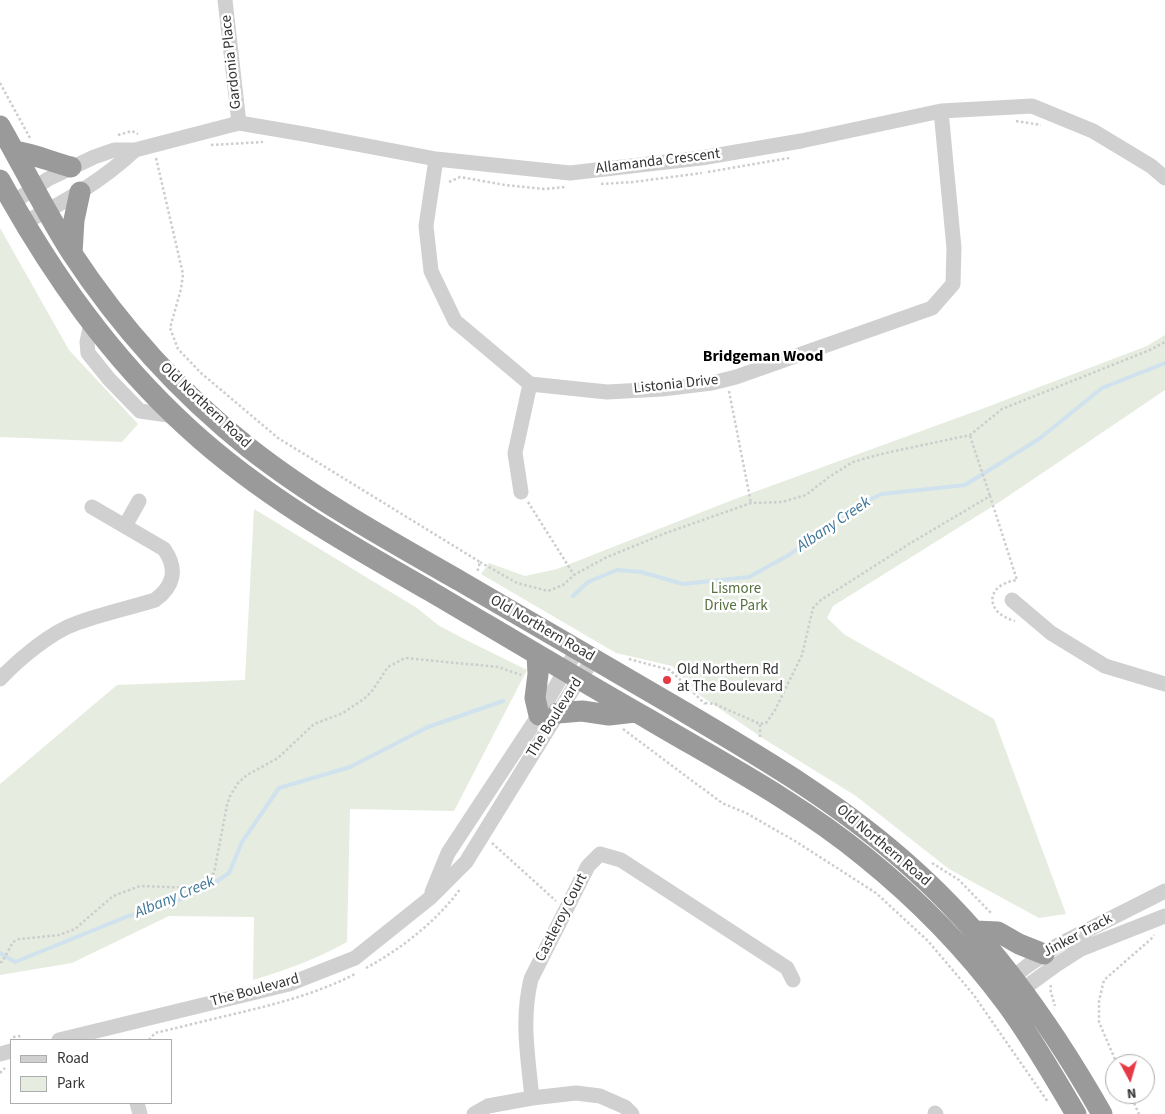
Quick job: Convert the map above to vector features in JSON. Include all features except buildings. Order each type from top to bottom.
[{"type":"highway","name":"Old Northern Road","points":[[0,126],[72,253],[118,316],[156,360],[189,394],[247,446],[290,478],[346,514],[764,758],[844,812],[913,868],[975,931],[1009,990],[1036,1048],[1076,1114]]},
{"type":"highway","points":[[14,152],[34,154],[47,161],[71,167]]},
{"type":"highway","name":"Old Northern Road","points":[[0,180],[23,223],[63,285],[92,323],[136,376],[175,416],[241,473],[326,531],[783,798],[865,856],[931,917],[958,945],[1044,1019],[1102,1114]]},
{"type":"highway","points":[[72,253],[74,220],[80,192]]},
{"type":"highway","points":[[537,655],[538,674],[535,698],[549,714],[582,711],[608,715],[635,712]]},
{"type":"highway","points":[[975,931],[998,932],[1019,944],[1044,954]]},
{"type":"street","name":"Gardonia Place","points":[[225,0],[239,123]]},
{"type":"street","name":"Allamanda Crescent","points":[[12,203],[71,167],[94,157],[114,150],[136,150],[239,123],[436,159],[570,173],[701,158],[801,141],[941,111],[1032,106],[1093,131],[1151,166],[1165,178]]},
{"type":"street","name":"Listonia Drive","points":[[530,384],[608,392],[662,389],[726,380],[932,308],[953,284],[954,248],[941,111]]},
{"type":"street","name":"Allamanda Crescent","points":[[23,223],[80,192],[117,167],[136,150]]},
{"type":"street","points":[[436,159],[426,226],[430,271],[455,321],[530,384],[515,453],[521,492]]},
{"type":"street","points":[[124,526],[139,501]]},
{"type":"street","points":[[0,679],[40,646],[76,623],[155,600],[165,592],[170,581],[171,560],[164,549],[92,507]]},
{"type":"street","points":[[1012,600],[1051,633],[1106,666],[1165,684]]},
{"type":"street","name":"The Boulevard","points":[[68,1039],[121,1033],[289,984],[355,958],[430,898],[491,838],[549,714],[585,655]]},
{"type":"street","name":"The Boulevard","points":[[430,898],[448,853],[549,714]]},
{"type":"street","name":"Castleroy Court","points":[[532,1098],[525,1023],[526,999],[531,979],[588,866],[600,854],[621,860],[787,968],[793,980]]},
{"type":"street","name":"Jinker Track","points":[[1009,990],[1044,954],[1058,945],[1165,891]]},
{"type":"street","name":"Jinker Track","points":[[1009,990],[1081,949],[1162,923]]},
{"type":"street","points":[[474,1114],[488,1106],[576,1093],[600,1096],[625,1107],[632,1114]]},
{"type":"path","points":[[0,82],[30,138],[35,142]]},
{"type":"path","points":[[1012,121],[1044,126]]},
{"type":"path","points":[[117,136],[132,132],[138,134]]},
{"type":"path","points":[[203,146],[270,142]]},
{"type":"path","points":[[162,156],[155,156],[183,274],[181,290],[170,328],[178,349],[201,373],[278,438],[517,583],[548,591],[563,585],[574,575],[605,558],[666,533],[750,503],[782,502],[806,495],[829,477],[853,462],[970,435],[1002,409],[1150,350],[1165,342]]},
{"type":"path","points":[[726,380],[750,503]]},
{"type":"path","points":[[970,435],[1017,580],[1004,582],[996,588],[992,598],[995,610],[1005,618],[1022,623]]},
{"type":"path","points":[[521,492],[574,575]]},
{"type":"path","points":[[705,703],[715,704],[760,724],[766,723],[775,710],[802,655],[812,608],[821,600],[909,544],[990,496]]},
{"type":"path","points":[[477,574],[480,562]]},
{"type":"path","points":[[1,962],[13,942],[19,939],[58,935],[75,929],[112,896],[140,886],[196,888],[214,873],[227,805],[238,783],[247,775],[278,758],[314,724],[343,713],[365,698],[388,667],[395,662],[405,658],[498,667],[522,675]]},
{"type":"path","points":[[626,658],[670,670],[709,708]]},
{"type":"path","points":[[752,735],[760,739],[760,724]]},
{"type":"path","points":[[623,730],[722,803],[746,813],[795,840],[876,893],[928,941],[973,994],[1051,1106]]},
{"type":"path","points":[[487,850],[491,838],[566,911]]},
{"type":"path","points":[[930,861],[959,880],[989,912],[997,917]]},
{"type":"path","points":[[150,1039],[155,1033],[300,998],[338,983],[407,941],[436,917],[462,886]]},
{"type":"path","points":[[1113,1054],[1099,1022],[1099,1001],[1104,980],[1151,939],[1162,923]]},
{"type":"path","points":[[0,1073],[4,1068],[10,1066]]},
{"type":"green space","points":[[0,228],[69,350],[138,424],[122,442],[0,437]]},
{"type":"green space","name":"Lismore Drive Park","points":[[1165,335],[1165,390],[1001,501],[833,606],[827,618],[845,635],[994,719],[1066,914],[1039,918],[949,869],[856,796],[764,739],[701,696],[672,666],[616,653],[481,574],[489,563],[525,576],[557,569],[735,499],[979,410],[1147,346]]},
{"type":"green space","points":[[254,509],[417,608],[438,625],[527,670],[454,811],[350,809],[347,942],[313,959],[289,968],[253,980],[254,917],[169,916],[72,963],[0,975],[0,784],[117,685],[245,680]]},
{"type":"waterway","name":"Albany Creek","points":[[573,596],[588,582],[617,570],[641,572],[683,584],[749,577],[789,555],[860,504],[882,494],[965,485],[1039,439],[1102,388],[1165,363]]},
{"type":"waterway","name":"Albany Creek","points":[[0,953],[15,962],[126,917],[179,900],[207,888],[229,873],[242,842],[279,788],[350,767],[428,727],[503,701]]},
{"type":"place","name":"Old Northern Rd at The Boulevard","points":[[667,680]]},
{"type":"district","name":"Bridgeman Wood","points":[[763,357]]}]
